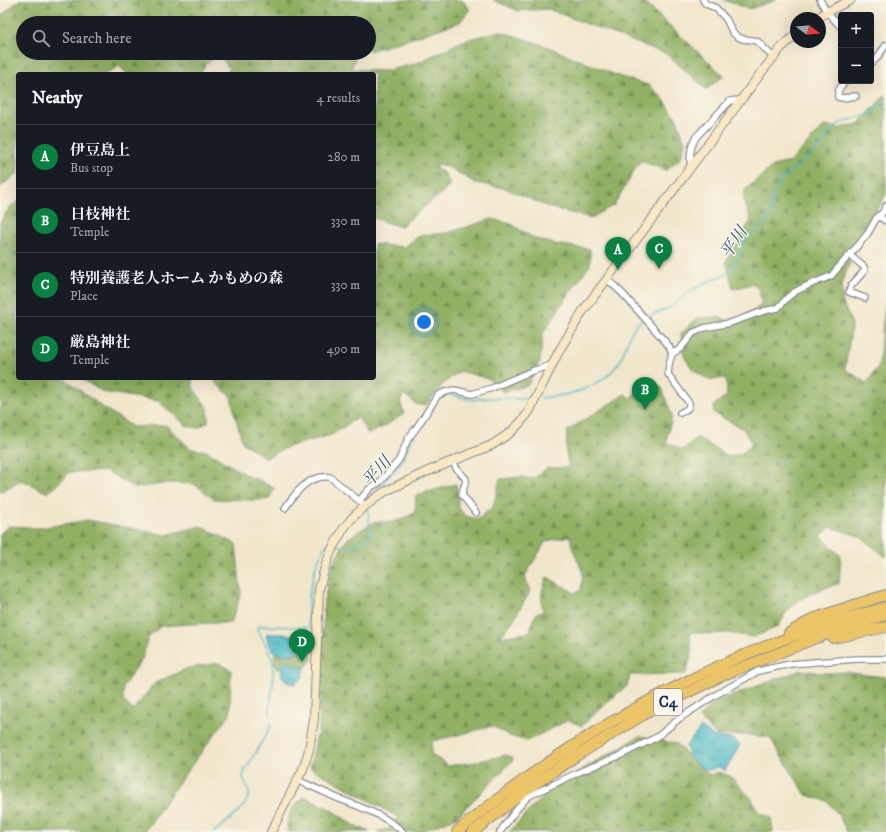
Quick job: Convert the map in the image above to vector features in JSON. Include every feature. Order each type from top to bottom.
[{"type":"highway","points":[[715,667],[737,655],[783,636],[813,619],[886,594]]},
{"type":"highway","name":"C4","points":[[457,832],[522,781],[568,749],[634,708],[715,667],[784,639],[858,614],[886,607]]},
{"type":"highway","name":"C4","points":[[473,832],[525,791],[570,760],[648,712],[721,676],[853,625],[886,615]]},
{"type":"highway","points":[[792,648],[806,647],[830,639],[886,627]]},
{"type":"street","points":[[703,0],[706,4],[716,8],[726,19],[733,33],[743,39],[758,42],[773,57]]},
{"type":"street","points":[[827,12],[851,0]]},
{"type":"street","points":[[822,1],[827,12],[838,24]]},
{"type":"street","points":[[271,832],[307,759],[315,711],[319,589],[333,546],[344,528],[365,503],[420,475],[496,443],[525,418],[576,322],[606,279],[757,77],[790,39]]},
{"type":"street","points":[[874,61],[886,45]]},
{"type":"street","points":[[843,84],[838,92],[838,97],[843,98],[856,96]]},
{"type":"street","points":[[690,167],[692,143],[696,137],[730,101],[741,100]]},
{"type":"street","points":[[672,354],[681,348],[693,333],[704,328],[730,323],[764,311],[778,308],[796,291],[831,276],[868,233],[886,206]]},
{"type":"street","points":[[878,216],[886,221]]},
{"type":"street","points":[[850,253],[852,257],[864,267],[865,270],[851,286],[849,292],[865,298]]},
{"type":"street","points":[[606,279],[622,293],[669,346],[672,354],[668,374],[689,403],[687,409],[680,413]]},
{"type":"street","points":[[365,503],[364,494],[380,482],[399,460],[408,439],[438,395],[454,390],[472,394],[552,365]]},
{"type":"street","points":[[454,460],[456,468],[466,479],[462,490],[462,495],[476,513]]},
{"type":"street","points":[[285,508],[298,490],[317,477],[324,476],[330,477],[365,503]]},
{"type":"street","points":[[500,832],[514,812],[529,796],[579,772],[619,756],[657,737],[680,718],[714,696],[758,671],[790,664],[858,659],[886,659]]},
{"type":"street","points":[[297,780],[379,815],[395,824],[403,832]]},
{"type":"green space","points":[[19,0],[462,0],[470,9],[460,22],[376,49],[376,16],[16,16],[16,60],[212,60],[206,64],[201,72],[125,72],[119,66],[108,72],[16,72],[16,175],[0,187],[0,17]]},
{"type":"green space","points":[[493,0],[642,0],[724,76],[706,89],[666,54],[548,9],[518,11]]},
{"type":"green space","points":[[723,0],[776,0],[750,9]]},
{"type":"green space","points":[[499,31],[538,43],[621,77],[648,85],[662,97],[677,119],[685,142],[681,158],[666,170],[640,161],[614,205],[591,218],[550,208],[504,188],[475,183],[452,169],[439,164],[435,167],[445,174],[450,184],[444,191],[400,227],[376,219],[376,72],[228,72],[229,68],[223,60],[355,60],[351,69],[384,71],[415,64],[463,41]]},
{"type":"green space","points":[[886,94],[886,194],[857,246],[841,284],[843,303],[852,324],[845,369],[867,383],[879,365],[886,301],[886,557],[861,537],[831,527],[821,536],[841,556],[839,583],[801,599],[786,612],[778,627],[753,637],[727,633],[710,634],[690,632],[692,652],[686,674],[630,675],[627,686],[609,700],[582,726],[568,720],[527,741],[512,737],[492,726],[432,741],[431,754],[448,766],[506,755],[514,759],[456,818],[419,832],[377,832],[388,829],[398,817],[310,768],[319,726],[324,600],[333,562],[348,538],[374,522],[394,522],[415,513],[416,495],[456,484],[458,507],[465,516],[478,519],[493,507],[500,479],[523,477],[533,479],[547,468],[569,467],[566,453],[567,431],[625,394],[630,398],[649,379],[662,388],[672,416],[666,442],[683,450],[697,437],[729,457],[740,454],[752,445],[744,429],[714,413],[714,405],[727,396],[726,378],[709,380],[693,370],[684,356],[681,334],[697,318],[719,317],[738,324],[762,304],[758,288],[752,284],[733,289],[726,261],[751,220],[744,201],[745,190],[773,166],[790,162],[824,126],[840,128],[858,124]],"holes":[[[570,536],[572,547],[583,573],[581,590],[575,593],[547,577],[542,594],[543,612],[538,612],[533,619],[530,631],[500,637],[514,619],[530,592],[525,576],[546,541]]]},
{"type":"green space","points":[[16,202],[16,380],[67,380],[101,406],[133,427],[166,425],[191,449],[206,451],[250,477],[274,488],[269,499],[214,499],[194,484],[168,483],[135,488],[106,471],[70,472],[48,493],[22,480],[0,492],[0,222],[10,207]]},
{"type":"green space","points":[[492,219],[511,224],[535,239],[560,245],[590,249],[590,265],[543,333],[540,361],[528,385],[503,392],[489,379],[460,371],[443,384],[426,405],[417,405],[404,394],[400,401],[404,414],[380,429],[368,434],[358,417],[332,435],[287,447],[266,458],[243,443],[231,397],[216,383],[215,380],[376,380],[376,244],[404,247],[421,235],[447,233]]},
{"type":"green space","points":[[83,380],[192,380],[193,388],[208,408],[208,422],[198,428],[187,426],[158,401],[103,392]]},
{"type":"green space","points":[[88,520],[166,535],[201,526],[236,544],[241,594],[231,623],[161,626],[148,638],[142,659],[123,687],[123,700],[133,710],[155,683],[188,668],[219,663],[231,670],[230,714],[144,832],[0,832],[0,534],[9,526],[40,528]]},
{"type":"green space","points":[[277,650],[308,651],[311,652],[312,660],[304,670],[285,667],[278,669],[274,660],[274,655]]},
{"type":"green space","points":[[801,670],[822,673],[847,672],[886,677],[886,832],[847,832],[838,814],[827,801],[806,795],[770,737],[716,735],[699,718],[714,702]]},
{"type":"green space","points":[[640,736],[677,744],[690,758],[710,775],[718,772],[730,776],[752,799],[758,812],[771,817],[773,832],[509,832],[545,794],[589,765]]},
{"type":"green space","points":[[305,797],[330,809],[357,827],[371,832],[288,832],[287,821],[291,811],[297,803]]},
{"type":"water","points":[[266,634],[283,634],[311,638],[312,648],[309,653],[297,652],[291,655],[274,652],[268,642]]},
{"type":"water","points":[[282,662],[288,662],[296,666],[305,667],[303,677],[295,684],[288,683],[282,677]]},
{"type":"water","points":[[701,727],[713,736],[734,739],[740,745],[725,771],[719,767],[709,770],[703,769],[690,758],[686,746]]},
{"type":"waterway","name":"平川","points":[[647,317],[671,307],[687,293],[707,282],[725,275],[733,267],[746,240],[759,229],[768,218],[774,193],[784,177],[813,153],[824,141],[830,131],[838,124],[870,114],[886,100]]},
{"type":"waterway","name":"平川","points":[[541,398],[573,393],[593,385],[603,379],[618,364],[634,327],[644,319]]},
{"type":"waterway","name":"平川","points":[[438,399],[448,394],[473,400],[480,398],[530,399]]},
{"type":"waterway","name":"平川","points":[[368,499],[369,495],[379,488],[402,461],[414,436]]},
{"type":"waterway","name":"平川","points":[[337,546],[356,545],[370,534],[368,507]]},
{"type":"waterway","name":"平川","points":[[270,715],[273,663],[257,629],[261,626],[308,627],[309,595],[316,565],[325,546],[331,546]]},
{"type":"waterway","name":"平川","points":[[214,832],[234,815],[248,800],[249,793],[243,778],[244,772],[271,724]]},
{"type":"place","name":"特別養護老人ホーム かもめの森","points":[[659,269]]},
{"type":"place","name":"伊豆島上","points":[[618,270]]},
{"type":"place","name":"日枝神社","points":[[645,410]]},
{"type":"place","name":"厳島神社","points":[[302,662]]}]
